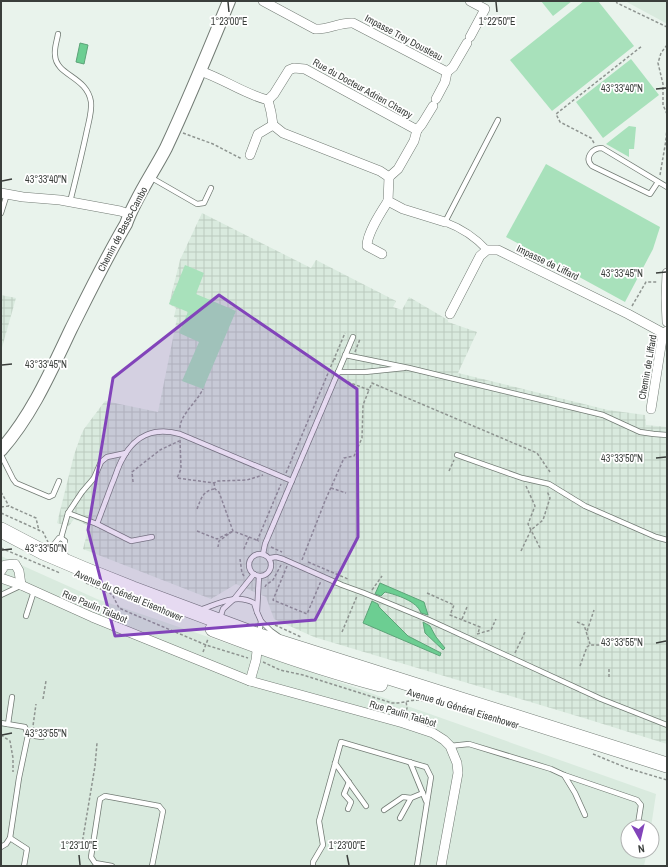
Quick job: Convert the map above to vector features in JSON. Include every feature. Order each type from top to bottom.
[{"type":"main road","name":"Avenue du Général Eisenhower","points":[[2,534],[43,552],[67,568],[133,589],[192,611],[219,631]]},
{"type":"main road","name":"Avenue du Général Eisenhower","points":[[2,534],[171,613],[219,631],[257,640],[362,679],[437,699],[589,747],[614,757],[667,774]]},
{"type":"main road","points":[[257,640],[287,644]]},
{"type":"main road","name":"Avenue du Général Eisenhower","points":[[287,644],[667,764]]},
{"type":"street","name":"Chemin de Basso-Cambo","points":[[1,450],[15,432],[45,385],[95,279],[126,224],[129,214],[174,130],[229,1]]},
{"type":"street","name":"Impasse Trey Dousteau","points":[[263,1],[315,29],[322,30],[348,22],[353,23],[447,72]]},
{"type":"street","points":[[470,1],[487,5]]},
{"type":"street","name":"Impasse Trey Dousteau","points":[[434,103],[445,82],[447,72],[453,67],[487,5]]},
{"type":"street","name":"Rue du Docteur Adrien Charpy","points":[[268,100],[274,94],[289,70],[294,68],[305,69],[417,130]]},
{"type":"street","points":[[200,71],[214,76],[258,98],[268,100],[273,125],[283,133],[380,171],[388,177],[388,201],[381,211],[367,240],[367,246],[382,254]]},
{"type":"street","name":"Rue du Docteur Adrien Charpy","points":[[388,177],[398,169],[414,141],[417,130],[434,103]]},
{"type":"street","points":[[249,158],[258,134],[273,125]]},
{"type":"street","points":[[4,193],[70,202],[129,214]]},
{"type":"street","points":[[388,201],[403,209],[445,222]]},
{"type":"street","name":"Impasse de Liffard","points":[[445,222],[453,225],[479,241],[487,250],[498,250],[665,332]]},
{"type":"street","points":[[450,314],[480,256],[487,250]]},
{"type":"street","points":[[667,273],[667,322]]},
{"type":"street","name":"Chemin de Liffard","points":[[651,409],[665,332]]},
{"type":"street","points":[[1,571],[5,566],[15,564],[20,571],[21,585]]},
{"type":"street","name":"Rue Paulin Talabot","points":[[1,578],[21,585],[92,617],[250,682],[403,723],[433,733],[450,746]]},
{"type":"street","points":[[250,682],[256,660],[257,640]]},
{"type":"street","points":[[441,866],[458,773],[457,762],[450,746]]},
{"type":"lane","points":[[58,34],[55,54],[56,62],[61,69],[79,81],[88,94],[91,103],[80,163],[76,172],[70,202]]},
{"type":"lane","points":[[445,222],[498,120]]},
{"type":"lane","points":[[658,182],[650,194],[592,166],[589,163],[588,158],[597,148],[602,148],[667,186]]},
{"type":"lane","points":[[150,177],[197,204],[204,203],[211,188]]},
{"type":"lane","points":[[1,214],[4,193]]},
{"type":"lane","points":[[263,554],[265,544],[353,337]]},
{"type":"lane","points":[[345,355],[410,368],[603,415],[640,432],[667,435]]},
{"type":"lane","points":[[338,372],[366,372],[410,368]]},
{"type":"lane","points":[[97,524],[123,458],[135,442],[147,434],[156,431],[168,431],[180,434],[292,482]]},
{"type":"lane","points":[[43,552],[52,547],[57,540],[61,538],[68,514],[82,492],[94,478],[101,462],[107,457],[127,453]]},
{"type":"lane","points":[[1,455],[16,483],[49,497],[52,496],[59,481]]},
{"type":"lane","points":[[457,455],[522,478],[549,484],[585,506],[656,537],[667,540]]},
{"type":"lane","points":[[68,514],[97,524],[131,541],[152,537]]},
{"type":"lane","points":[[61,538],[65,541],[67,568]]},
{"type":"lane","points":[[255,554],[267,555],[270,558],[272,565],[270,571],[265,575],[259,576],[254,574],[249,569],[248,566],[250,559],[255,554]]},
{"type":"lane","points":[[270,558],[276,557],[289,561],[322,577],[429,620],[602,699],[667,725]]},
{"type":"lane","points":[[219,631],[221,612],[234,599],[254,574]]},
{"type":"lane","points":[[259,576],[257,640],[287,644]]},
{"type":"lane","points":[[1,595],[21,585]]},
{"type":"lane","points":[[26,616],[34,591]]},
{"type":"lane","points":[[192,611],[201,610],[218,603],[234,599],[248,600],[254,603],[257,612]]},
{"type":"lane","points":[[8,724],[12,697]]},
{"type":"lane","points":[[1,723],[25,727],[28,735],[19,778],[10,838],[6,844],[1,847]]},
{"type":"lane","points":[[28,735],[42,737]]},
{"type":"lane","points":[[314,865],[323,845],[319,821],[341,742],[426,767],[431,777],[416,866]]},
{"type":"lane","points":[[450,746],[469,744],[551,769],[564,775],[637,800],[641,805],[639,819]]},
{"type":"lane","points":[[410,762],[427,802]]},
{"type":"lane","points":[[335,763],[366,806]]},
{"type":"lane","points":[[564,775],[575,793],[584,815]]},
{"type":"lane","points":[[348,809],[351,802],[344,794],[349,782]]},
{"type":"lane","points":[[384,810],[403,797],[411,798],[423,793]]},
{"type":"lane","points":[[112,866],[95,863],[91,857],[100,799],[105,796],[159,806],[163,811],[152,866]]},
{"type":"lane","points":[[400,818],[411,798]]},
{"type":"lane","points":[[10,838],[27,849],[24,866]]},
{"type":"path","points":[[616,1],[617,3],[667,27]]},
{"type":"path","points":[[667,45],[661,53],[658,63],[663,84],[663,105],[667,114]]},
{"type":"path","points":[[597,148],[591,138],[560,122],[556,114],[642,46]]},
{"type":"path","points":[[658,182],[661,173],[667,128]]},
{"type":"path","points":[[174,130],[249,158]]},
{"type":"path","points":[[628,314],[646,282],[660,282]]},
{"type":"path","points":[[249,537],[258,541],[345,333]]},
{"type":"path","points":[[355,352],[360,339]]},
{"type":"path","points":[[343,380],[369,390]]},
{"type":"path","points":[[348,579],[302,560],[344,458],[354,456],[362,438],[363,405],[372,383],[537,453],[550,472]]},
{"type":"path","points":[[133,482],[132,472],[160,450],[180,440]]},
{"type":"path","points":[[449,471],[454,461]]},
{"type":"path","points":[[177,478],[214,483],[218,481],[247,480],[264,475]]},
{"type":"path","points":[[522,478],[535,506],[528,524],[540,548]]},
{"type":"path","points":[[214,483],[215,489],[219,492],[232,532]]},
{"type":"path","points":[[331,488],[346,493]]},
{"type":"path","points":[[197,509],[204,493],[215,489]]},
{"type":"path","points":[[522,551],[531,530],[543,520],[550,498],[548,491]]},
{"type":"path","points":[[1,492],[9,506]]},
{"type":"path","points":[[1,507],[9,506],[36,518],[40,531]]},
{"type":"path","points":[[197,531],[217,539],[232,532],[249,537],[243,551]]},
{"type":"path","points":[[218,547],[219,541],[232,532]]},
{"type":"path","points":[[271,547],[291,556],[273,600],[307,614],[322,577]]},
{"type":"path","name":"Avenue du Général Eisenhower","points":[[1,548],[67,568]]},
{"type":"path","points":[[240,559],[242,573],[245,578]]},
{"type":"path","points":[[263,591],[266,584],[273,580],[282,564]]},
{"type":"path","points":[[342,632],[362,585],[373,590],[382,576]]},
{"type":"path","name":"Avenue du Général Eisenhower","points":[[81,581],[110,593],[113,596],[118,608],[206,645],[257,640]]},
{"type":"path","points":[[427,592],[454,605],[450,615],[480,627],[473,641]]},
{"type":"path","points":[[462,620],[467,607]]},
{"type":"path","points":[[587,630],[594,610]]},
{"type":"path","points":[[478,633],[491,630],[496,619]]},
{"type":"path","points":[[577,622],[584,625],[587,630],[590,645]]},
{"type":"path","points":[[202,656],[206,645],[219,631]]},
{"type":"path","points":[[513,659],[525,632]]},
{"type":"path","points":[[580,666],[587,647],[590,645],[605,645],[611,641]]},
{"type":"path","name":"Avenue du Général Eisenhower","points":[[263,662],[280,670],[303,675],[392,703],[402,703],[411,699],[426,701]]},
{"type":"path","points":[[609,677],[610,667]]},
{"type":"path","points":[[43,698],[46,681]]},
{"type":"path","points":[[403,723],[407,708],[406,701]]},
{"type":"path","points":[[34,732],[33,726],[36,704]]},
{"type":"path","points":[[1,735],[10,741],[14,778],[19,778]]},
{"type":"path","points":[[81,850],[95,766],[97,743]]},
{"type":"path","points":[[587,752],[627,768],[667,780]]},
{"type":"highlighted area","points":[[219,295],[357,389],[358,537],[315,620],[115,636],[88,530],[113,378]]},
{"type":"shaded area","points":[[541,1],[572,1],[553,16]]},
{"type":"shaded area","points":[[584,1],[598,1],[634,46],[552,111],[510,60]]},
{"type":"shaded area","points":[[625,1],[667,1],[667,24],[662,21]]},
{"type":"shaded area","points":[[80,43],[88,45],[84,64],[76,62]]},
{"type":"shaded area","points":[[631,59],[659,95],[603,138],[576,102]]},
{"type":"shaded area","points":[[629,126],[636,127],[634,149],[629,149],[629,157],[606,144]]},
{"type":"shaded area","points":[[546,164],[660,227],[653,249],[625,302],[506,237]]},
{"type":"shaded area","points":[[202,213],[311,268],[316,260],[396,301],[393,307],[402,310],[409,297],[448,320],[448,322],[477,332],[458,373],[608,410],[645,415],[646,425],[667,427],[667,744],[314,637],[274,619],[266,597],[236,584],[211,599],[83,549],[89,526],[74,519],[69,526],[57,523],[74,455],[81,435],[105,401],[158,412],[177,318],[174,317],[176,308],[169,304],[180,260]]},
{"type":"shaded area","points":[[185,265],[204,273],[196,294],[236,311],[203,389],[182,381],[199,342],[179,333],[188,312],[169,304]]},
{"type":"shaded area","points":[[1,295],[16,298],[1,351]]},
{"type":"shaded area","points":[[1,556],[97,599],[311,672],[656,794],[652,819],[620,819],[620,859],[645,859],[644,866],[1,866]]},
{"type":"shaded area","points":[[380,583],[424,602],[428,615],[421,613],[415,605],[401,597],[385,592],[381,596],[375,594]]},
{"type":"shaded area","points":[[372,601],[378,604],[379,607],[408,636],[441,653],[440,656],[363,623]]},
{"type":"shaded area","points":[[423,622],[430,626],[436,637],[445,648],[443,650],[425,633]]}]
